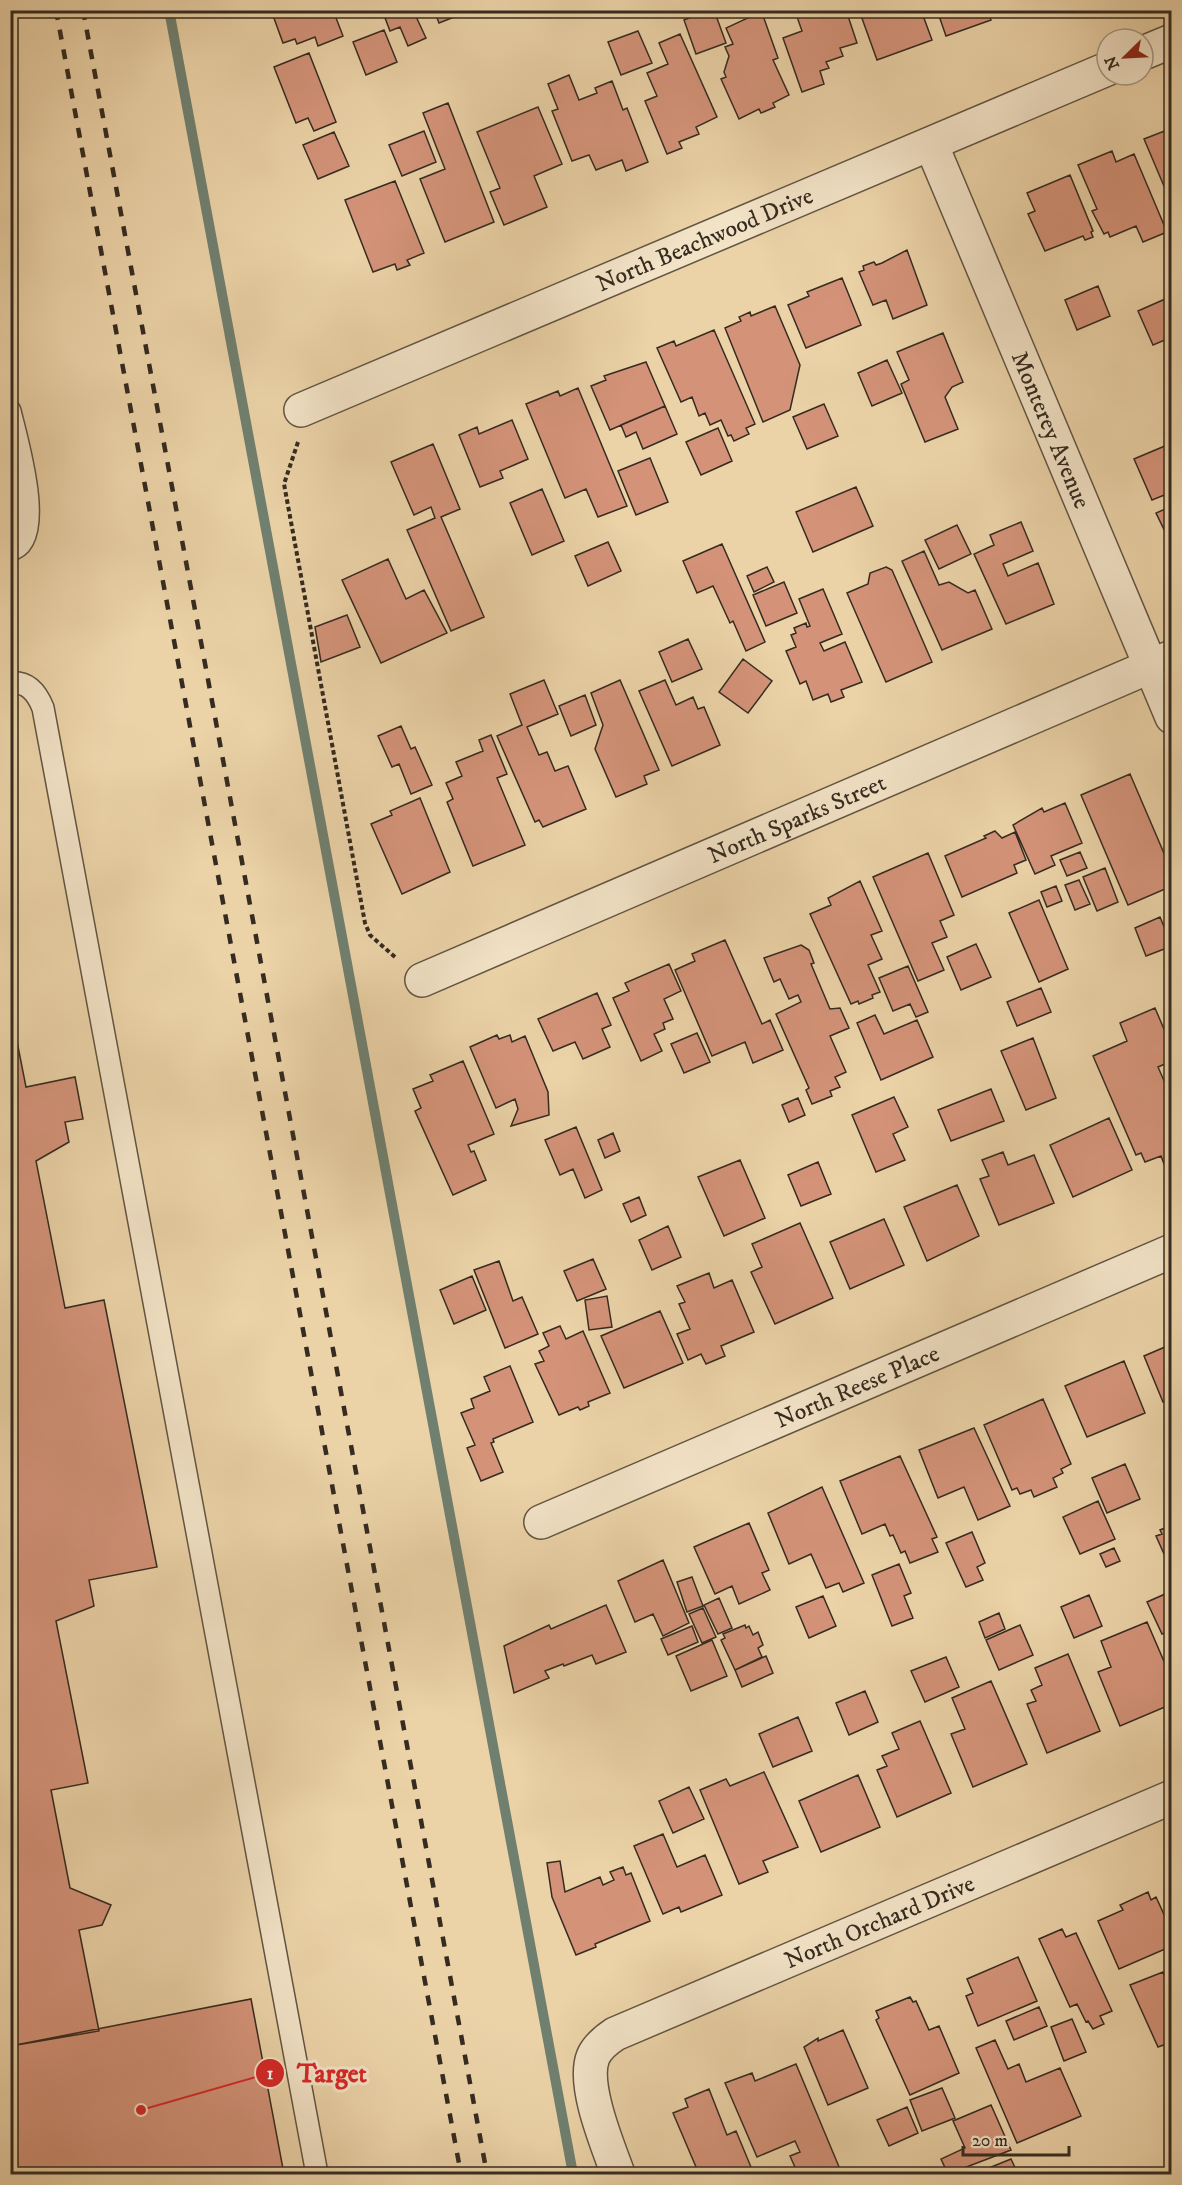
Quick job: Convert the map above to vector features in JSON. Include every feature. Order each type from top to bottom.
[{"type":"street","points":[[1155,48],[1172,41]]},
{"type":"street","name":"North Beachwood Drive","points":[[301,411],[1095,74]]},
{"type":"street","name":"Monterey Avenue","points":[[932,144],[1161,662],[1172,717]]},
{"type":"street","name":"North Sparks Street","points":[[422,980],[1161,662]]},
{"type":"street","name":"North Reese Place","points":[[541,1522],[1172,1251]]},
{"type":"street","name":"North Orchard Drive","points":[[618,2175],[592,2089],[590,2070],[593,2056],[602,2043],[615,2034],[1172,1797]]},
{"type":"lane","points":[[10,411],[31,513],[24,538],[15,549],[10,550]]},
{"type":"lane","points":[[10,683],[29,686],[43,708],[317,2175]]},
{"type":"path","points":[[301,411],[297,449],[284,484],[365,923],[370,934],[422,980]]},
{"type":"building","points":[[271,10],[333,10],[343,36],[318,46],[315,37],[297,44],[295,39],[283,43]]},
{"type":"building","points":[[382,10],[413,10],[426,38],[408,46],[400,27],[390,31]]},
{"type":"building","points":[[434,10],[472,10],[439,23]]},
{"type":"building","points":[[714,10],[726,43],[696,54],[684,20]]},
{"type":"building","points":[[761,10],[778,58],[773,60],[789,95],[773,103],[775,107],[761,113],[759,109],[739,119],[721,79],[726,77],[724,72],[729,56],[725,47],[733,44],[726,28],[750,17],[748,13]]},
{"type":"building","points":[[846,10],[857,43],[840,48],[843,56],[826,62],[829,68],[820,71],[824,84],[802,92],[783,38],[802,31],[795,11]]},
{"type":"building","points":[[859,10],[921,10],[932,40],[877,60]]},
{"type":"building","points":[[937,10],[987,10],[991,20],[946,36]]},
{"type":"building","points":[[384,30],[397,62],[366,75],[353,42]]},
{"type":"building","points":[[638,31],[652,63],[621,75],[608,42]]},
{"type":"building","points":[[680,34],[717,117],[696,127],[699,134],[679,142],[682,148],[667,154],[645,101],[657,96],[647,73],[668,64],[659,43]]},
{"type":"building","points":[[309,53],[336,122],[314,131],[308,118],[296,123],[274,67]]},
{"type":"building","points":[[569,75],[579,100],[597,93],[595,88],[612,81],[623,110],[627,108],[648,162],[626,171],[622,160],[596,170],[589,155],[572,161],[552,111],[558,109],[548,84]]},
{"type":"building","points":[[448,103],[494,222],[445,242],[420,179],[445,169],[423,113]]},
{"type":"building","points":[[538,107],[562,164],[534,176],[547,207],[504,225],[490,192],[500,188],[477,132]]},
{"type":"building","points":[[1172,128],[1172,205],[1144,139]]},
{"type":"building","points":[[424,131],[436,162],[402,176],[389,145]]},
{"type":"building","points":[[334,132],[349,166],[318,179],[303,145]]},
{"type":"building","points":[[1112,151],[1116,162],[1134,154],[1167,232],[1143,242],[1136,226],[1110,237],[1108,232],[1104,234],[1092,211],[1097,209],[1078,165]]},
{"type":"building","points":[[1070,175],[1093,231],[1091,232],[1093,237],[1085,240],[1083,236],[1045,251],[1028,214],[1035,211],[1027,193]]},
{"type":"building","points":[[395,181],[424,253],[407,260],[410,265],[397,270],[395,264],[373,272],[345,200]]},
{"type":"building","points":[[907,250],[927,305],[893,319],[886,300],[873,305],[859,272],[864,270],[863,266],[874,262],[876,265],[882,263]]},
{"type":"building","points":[[842,278],[861,325],[806,348],[788,305],[809,296],[807,292]]},
{"type":"building","points":[[1098,286],[1110,316],[1077,330],[1065,300]]},
{"type":"building","points":[[1172,296],[1172,337],[1153,345],[1138,311]]},
{"type":"building","points":[[775,306],[800,365],[790,410],[763,422],[725,328],[741,321],[739,317],[750,312],[751,316]]},
{"type":"building","points":[[714,330],[755,424],[746,428],[749,434],[734,441],[731,435],[728,436],[721,420],[710,425],[705,413],[699,416],[692,397],[681,402],[657,348],[674,341],[676,346]]},
{"type":"building","points":[[943,333],[963,382],[952,387],[945,397],[958,429],[925,442],[901,384],[909,380],[897,352]]},
{"type":"building","points":[[887,360],[902,393],[872,406],[858,373]]},
{"type":"building","points":[[646,362],[665,406],[610,430],[591,386],[606,380],[604,376]]},
{"type":"building","points":[[578,388],[627,506],[598,517],[586,489],[565,498],[526,404],[558,391],[560,396]]},
{"type":"building","points":[[824,404],[838,436],[807,449],[793,417]]},
{"type":"building","points":[[665,406],[677,434],[643,449],[636,432],[626,437],[621,425]]},
{"type":"building","points":[[512,420],[528,459],[500,471],[503,478],[480,487],[459,435],[477,427],[479,434]]},
{"type":"building","points":[[718,428],[732,461],[701,475],[686,442]]},
{"type":"building","points":[[1172,443],[1172,492],[1152,500],[1134,459]]},
{"type":"building","points":[[433,444],[460,509],[441,517],[484,617],[451,631],[407,530],[435,518],[431,507],[414,515],[391,462]]},
{"type":"building","points":[[650,458],[668,502],[636,515],[618,471]]},
{"type":"building","points":[[856,487],[873,526],[813,552],[796,512]]},
{"type":"building","points":[[542,489],[564,541],[532,555],[510,503]]},
{"type":"building","points":[[1172,506],[1172,546],[1156,513]]},
{"type":"building","points":[[1021,522],[1033,551],[1003,564],[1008,576],[1038,563],[1054,604],[1006,624],[974,554],[994,545],[990,535]]},
{"type":"building","points":[[957,525],[971,554],[939,569],[925,540]]},
{"type":"building","points":[[608,542],[621,571],[588,586],[575,556]]},
{"type":"building","points":[[722,544],[765,642],[746,651],[733,621],[730,623],[713,586],[697,593],[683,561]]},
{"type":"building","points":[[924,551],[939,585],[949,582],[968,593],[975,590],[992,629],[942,650],[902,561]]},
{"type":"building","points":[[388,559],[406,599],[424,590],[447,633],[381,663],[342,580]]},
{"type":"building","points":[[767,567],[774,582],[754,592],[747,576]]},
{"type":"building","points":[[886,567],[892,570],[932,662],[886,682],[847,593],[868,584],[870,573]]},
{"type":"building","points":[[784,582],[797,613],[766,626],[753,595]]},
{"type":"building","points":[[823,589],[842,634],[820,643],[824,651],[845,642],[862,682],[841,690],[844,697],[831,702],[828,694],[813,700],[806,681],[800,684],[786,651],[796,647],[791,635],[796,633],[794,628],[806,623],[807,627],[810,626],[799,599]]},
{"type":"building","points":[[347,615],[360,647],[321,662],[315,627]]},
{"type":"building","points":[[688,639],[702,669],[672,682],[659,652]]},
{"type":"building","points":[[743,659],[772,681],[748,713],[719,692]]},
{"type":"building","points":[[544,680],[558,714],[527,727],[539,755],[547,752],[555,771],[568,766],[586,809],[543,827],[539,820],[535,822],[497,736],[522,725],[510,694]]},
{"type":"building","points":[[620,680],[659,770],[644,776],[647,784],[616,797],[595,749],[603,725],[591,693]]},
{"type":"building","points":[[665,680],[676,705],[693,697],[698,709],[704,707],[720,745],[672,766],[639,691]]},
{"type":"building","points":[[585,695],[596,725],[571,736],[559,706]]},
{"type":"building","points":[[401,726],[411,749],[415,747],[432,785],[411,794],[399,764],[392,767],[378,736]]},
{"type":"building","points":[[491,735],[507,774],[497,778],[525,845],[473,866],[447,802],[453,799],[446,783],[462,776],[456,762],[483,751],[479,740]]},
{"type":"building","points":[[1130,774],[1172,872],[1172,886],[1128,905],[1081,795]]},
{"type":"building","points":[[420,798],[450,872],[402,894],[371,824],[392,815],[390,811]]},
{"type":"building","points":[[1065,803],[1082,843],[1051,856],[1055,865],[1035,874],[1013,825],[1042,808],[1044,812]]},
{"type":"building","points":[[995,831],[1002,838],[1015,832],[1026,860],[1014,865],[1017,873],[962,897],[945,856],[986,838],[984,836]]},
{"type":"building","points":[[1080,852],[1087,868],[1067,876],[1060,860]]},
{"type":"building","points":[[928,853],[954,915],[940,921],[947,937],[932,943],[944,970],[918,981],[873,877]]},
{"type":"building","points":[[1105,868],[1118,902],[1097,911],[1083,877]]},
{"type":"building","points":[[1079,880],[1090,904],[1075,910],[1065,885]]},
{"type":"building","points":[[860,881],[882,931],[871,935],[882,959],[868,965],[880,992],[859,1004],[858,1001],[851,1004],[810,914],[831,905],[828,898]]},
{"type":"building","points":[[1056,886],[1062,901],[1047,907],[1041,892]]},
{"type":"building","points":[[1039,900],[1068,969],[1039,982],[1009,913]]},
{"type":"building","points":[[1160,917],[1172,946],[1146,956],[1135,928]]},
{"type":"building","points":[[725,940],[762,1024],[770,1020],[783,1050],[753,1063],[745,1042],[712,1056],[675,970],[695,961],[692,954]]},
{"type":"building","points":[[976,944],[991,977],[961,990],[947,957]]},
{"type":"building","points":[[801,945],[809,950],[814,963],[811,964],[830,1009],[840,1008],[849,1028],[830,1036],[846,1072],[835,1077],[840,1087],[830,1091],[832,1096],[812,1104],[806,1090],[809,1088],[776,1014],[801,1002],[798,995],[789,999],[780,979],[774,982],[764,958]]},
{"type":"building","points":[[669,964],[681,991],[664,999],[673,1019],[663,1023],[665,1029],[654,1034],[662,1051],[641,1061],[613,998],[629,991],[625,983]]},
{"type":"building","points":[[908,966],[928,1012],[916,1017],[910,1004],[893,1011],[879,978]]},
{"type":"building","points":[[1041,988],[1051,1012],[1017,1026],[1007,1002]]},
{"type":"building","points":[[597,993],[611,1025],[602,1029],[610,1047],[583,1059],[575,1042],[553,1051],[538,1019]]},
{"type":"building","points":[[10,1006],[26,1087],[75,1077],[83,1119],[65,1122],[69,1142],[36,1161],[65,1308],[104,1300],[157,1567],[89,1580],[94,1606],[56,1621],[88,1783],[51,1790],[70,1888],[111,1905],[102,1925],[79,1930],[99,2031],[10,2046]]},
{"type":"building","points":[[1155,1008],[1172,1048],[1172,1061],[1158,1067],[1172,1099],[1172,1161],[1164,1164],[1161,1156],[1145,1162],[1141,1153],[1136,1155],[1093,1056],[1127,1041],[1120,1023]]},
{"type":"building","points":[[875,1015],[884,1034],[917,1020],[933,1057],[881,1080],[857,1023]]},
{"type":"building","points":[[697,1033],[710,1062],[684,1073],[671,1044]]},
{"type":"building","points":[[497,1035],[499,1039],[510,1035],[512,1042],[525,1036],[548,1092],[549,1115],[511,1126],[518,1109],[515,1099],[496,1108],[470,1047]]},
{"type":"building","points":[[1033,1038],[1056,1098],[1026,1110],[1001,1051]]},
{"type":"building","points":[[463,1061],[494,1134],[468,1145],[471,1152],[474,1151],[486,1180],[453,1195],[415,1111],[421,1108],[413,1089],[433,1081],[430,1075]]},
{"type":"building","points":[[991,1089],[1004,1121],[951,1141],[938,1110]]},
{"type":"building","points":[[894,1097],[908,1127],[893,1134],[905,1160],[876,1172],[852,1115]]},
{"type":"building","points":[[798,1098],[805,1115],[789,1122],[782,1105]]},
{"type":"building","points":[[1109,1118],[1132,1170],[1073,1197],[1050,1145]]},
{"type":"building","points":[[576,1127],[602,1190],[585,1198],[573,1169],[560,1175],[545,1140]]},
{"type":"building","points":[[613,1133],[620,1151],[605,1158],[598,1140]]},
{"type":"building","points":[[1003,1152],[1008,1165],[1034,1155],[1054,1203],[999,1225],[980,1179],[989,1176],[982,1160]]},
{"type":"building","points":[[740,1160],[765,1218],[724,1236],[698,1177]]},
{"type":"building","points":[[818,1162],[831,1194],[801,1206],[788,1175]]},
{"type":"building","points":[[957,1185],[979,1236],[927,1261],[904,1207]]},
{"type":"building","points":[[639,1197],[646,1215],[631,1222],[623,1204]]},
{"type":"building","points":[[884,1219],[904,1265],[850,1289],[830,1242]]},
{"type":"building","points":[[800,1223],[833,1298],[775,1324],[751,1272],[762,1267],[752,1244]]},
{"type":"building","points":[[668,1226],[681,1257],[652,1270],[639,1240]]},
{"type":"building","points":[[593,1259],[606,1289],[577,1301],[564,1271]]},
{"type":"building","points":[[499,1261],[513,1301],[522,1297],[538,1334],[505,1348],[474,1270]]},
{"type":"building","points":[[709,1273],[714,1288],[732,1280],[754,1332],[721,1346],[725,1356],[706,1364],[701,1354],[688,1360],[677,1334],[690,1329],[679,1304],[685,1302],[677,1286]]},
{"type":"building","points":[[472,1276],[486,1310],[454,1324],[440,1290]]},
{"type":"building","points":[[607,1296],[612,1327],[589,1330],[585,1300]]},
{"type":"building","points":[[660,1311],[683,1363],[624,1388],[601,1336]]},
{"type":"building","points":[[560,1326],[566,1339],[583,1331],[610,1393],[588,1402],[589,1406],[580,1410],[578,1407],[559,1415],[535,1364],[544,1361],[539,1351],[549,1346],[543,1333]]},
{"type":"building","points":[[1172,1344],[1172,1398],[1163,1402],[1144,1356]]},
{"type":"building","points":[[1124,1361],[1145,1413],[1087,1437],[1065,1386]]},
{"type":"building","points":[[510,1366],[533,1422],[493,1439],[494,1442],[491,1443],[503,1472],[481,1481],[467,1448],[475,1445],[461,1413],[474,1408],[471,1399],[490,1391],[484,1377]]},
{"type":"building","points":[[1043,1399],[1071,1464],[1061,1469],[1063,1473],[1053,1478],[1057,1487],[1034,1497],[1031,1490],[1020,1494],[1017,1488],[1012,1490],[984,1425]]},
{"type":"building","points":[[974,1428],[1010,1506],[978,1520],[964,1487],[938,1498],[919,1450]]},
{"type":"building","points":[[900,1456],[937,1537],[932,1539],[938,1552],[910,1563],[905,1551],[901,1553],[893,1535],[890,1536],[885,1524],[862,1534],[840,1481]]},
{"type":"building","points":[[1125,1464],[1140,1499],[1107,1513],[1092,1478]]},
{"type":"building","points":[[822,1487],[864,1583],[843,1592],[839,1583],[826,1588],[811,1554],[789,1564],[768,1513]]},
{"type":"building","points":[[1098,1501],[1115,1539],[1080,1554],[1063,1517]]},
{"type":"building","points":[[749,1523],[769,1570],[762,1573],[770,1590],[739,1604],[732,1586],[715,1594],[694,1547]]},
{"type":"building","points":[[1172,1525],[1172,1572],[1156,1536],[1162,1534],[1160,1530]]},
{"type":"building","points":[[972,1532],[985,1563],[977,1567],[983,1580],[966,1587],[946,1543]]},
{"type":"building","points":[[1114,1548],[1120,1561],[1106,1567],[1100,1554]]},
{"type":"building","points":[[663,1560],[689,1623],[663,1636],[653,1614],[635,1622],[618,1581]]},
{"type":"building","points":[[899,1564],[911,1593],[904,1596],[913,1618],[892,1626],[872,1575]]},
{"type":"building","points":[[692,1577],[703,1606],[687,1612],[677,1582]]},
{"type":"building","points":[[1172,1591],[1172,1630],[1162,1634],[1147,1602]]},
{"type":"building","points":[[1089,1595],[1102,1626],[1074,1638],[1061,1607]]},
{"type":"building","points":[[823,1596],[836,1626],[809,1638],[796,1607]]},
{"type":"building","points":[[719,1598],[732,1628],[718,1634],[704,1605]]},
{"type":"building","points":[[606,1605],[626,1652],[596,1664],[592,1655],[564,1666],[563,1664],[545,1671],[549,1678],[514,1693],[504,1646],[549,1625],[551,1629]]},
{"type":"building","points":[[703,1608],[716,1637],[702,1643],[689,1614]]},
{"type":"building","points":[[999,1613],[1005,1629],[985,1638],[979,1622]]},
{"type":"building","points":[[1147,1622],[1172,1680],[1172,1704],[1120,1726],[1098,1672],[1111,1667],[1101,1641]]},
{"type":"building","points":[[745,1625],[746,1628],[749,1626],[753,1635],[758,1632],[763,1645],[758,1648],[762,1657],[735,1670],[721,1640],[725,1638],[723,1634]]},
{"type":"building","points":[[1020,1625],[1033,1655],[999,1670],[986,1640]]},
{"type":"building","points":[[692,1626],[698,1642],[668,1655],[661,1639]]},
{"type":"building","points":[[712,1640],[727,1676],[691,1691],[676,1656]]},
{"type":"building","points":[[1068,1654],[1100,1731],[1047,1753],[1027,1704],[1036,1701],[1031,1690],[1042,1685],[1035,1668]]},
{"type":"building","points":[[766,1656],[773,1673],[742,1687],[735,1670]]},
{"type":"building","points":[[946,1657],[959,1687],[925,1702],[911,1671]]},
{"type":"building","points":[[991,1681],[1027,1764],[973,1787],[951,1734],[965,1729],[952,1698]]},
{"type":"building","points":[[865,1691],[878,1722],[849,1735],[836,1703]]},
{"type":"building","points":[[798,1717],[812,1751],[773,1767],[759,1734]]},
{"type":"building","points":[[920,1721],[951,1793],[897,1817],[877,1770],[887,1766],[882,1756],[899,1749],[892,1733]]},
{"type":"building","points":[[764,1772],[798,1847],[763,1861],[768,1872],[739,1884],[700,1790],[726,1779],[730,1786]]},
{"type":"building","points":[[858,1775],[880,1827],[821,1852],[799,1801]]},
{"type":"building","points":[[689,1787],[704,1819],[673,1833],[659,1801]]},
{"type":"building","points":[[663,1834],[677,1867],[705,1855],[722,1895],[681,1912],[679,1907],[663,1914],[634,1846]]},
{"type":"building","points":[[560,1861],[565,1892],[600,1877],[603,1885],[614,1880],[610,1872],[623,1867],[626,1875],[631,1873],[650,1921],[595,1944],[596,1947],[576,1955],[552,1897],[547,1863]]},
{"type":"building","points":[[1148,1892],[1151,1900],[1156,1897],[1172,1932],[1172,1946],[1119,1969],[1098,1921],[1123,1910],[1120,1905]]},
{"type":"building","points":[[1062,1929],[1066,1937],[1076,1933],[1112,2011],[1100,2016],[1104,2024],[1093,2029],[1088,2021],[1086,2022],[1077,2004],[1070,2007],[1039,1939]]},
{"type":"building","points":[[1018,1957],[1037,2001],[978,2026],[966,1996],[973,1993],[967,1979]]},
{"type":"building","points":[[1163,1972],[1172,1996],[1172,2042],[1158,2047],[1130,1985]]},
{"type":"building","points":[[910,1997],[913,2002],[916,2001],[929,2030],[939,2026],[959,2073],[910,2095],[876,2020],[879,2018],[876,2011]]},
{"type":"building","points":[[251,1999],[284,2174],[10,2174],[10,2046]]},
{"type":"building","points":[[1039,2007],[1047,2026],[1014,2040],[1006,2021]]},
{"type":"building","points":[[1072,2019],[1086,2052],[1064,2061],[1051,2027]]},
{"type":"building","points":[[843,2030],[868,2088],[828,2105],[804,2047],[818,2038],[818,2041]]},
{"type":"building","points":[[995,2040],[1008,2069],[1019,2064],[1026,2082],[1060,2068],[1081,2116],[1017,2143],[976,2048]]},
{"type":"building","points":[[796,2064],[842,2174],[798,2174],[790,2156],[800,2152],[795,2141],[757,2157],[725,2083],[752,2073],[755,2081]]},
{"type":"building","points":[[942,2088],[955,2118],[922,2131],[910,2100]]},
{"type":"building","points":[[709,2089],[727,2135],[736,2131],[751,2167],[734,2174],[699,2174],[673,2113],[688,2107],[685,2099]]},
{"type":"building","points":[[991,2105],[1011,2150],[948,2174],[941,2159],[965,2148],[953,2121]]},
{"type":"building","points":[[907,2107],[918,2133],[889,2146],[877,2120]]},
{"type":"building","points":[[1011,2159],[1018,2174],[974,2174]]},
{"type":"waterway","points":[[169,10],[573,2174]]},
{"type":"railway","points":[[56,10],[461,2174]]},
{"type":"railway","points":[[83,10],[487,2174]]},
{"type":"place","name":"Target","points":[[141,2110]]}]
